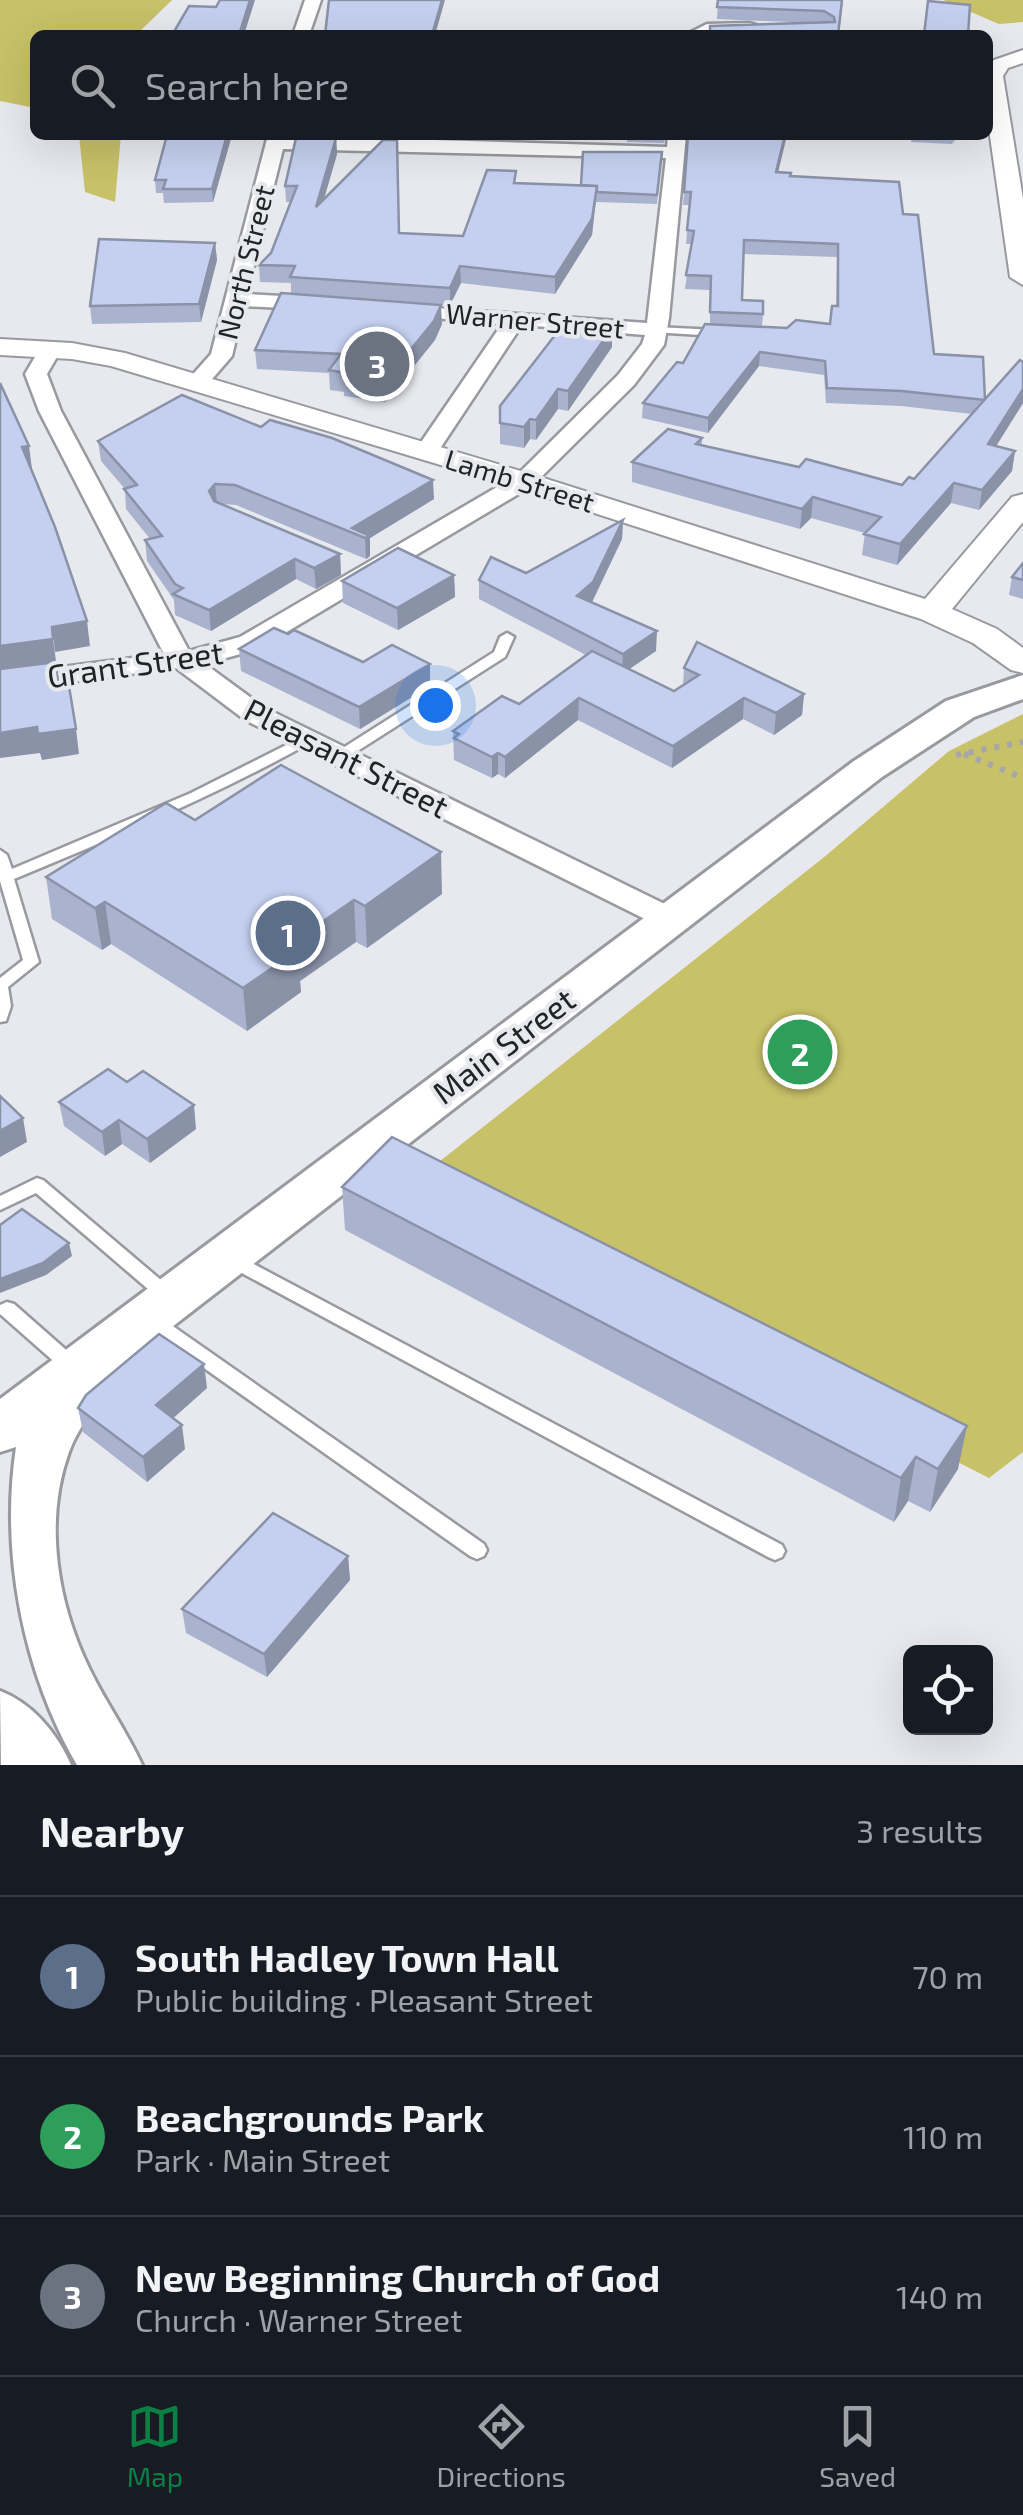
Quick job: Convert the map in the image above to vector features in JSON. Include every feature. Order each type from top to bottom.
[{"type":"main road","name":"Main Street","points":[[0,1430],[928,727],[960,708],[1023,686]]},
{"type":"main road","points":[[111,1765],[66,1692],[47,1652],[28,1579],[25,1542],[29,1498],[40,1456],[57,1419],[124,1334]]},
{"type":"main road","points":[[0,1719],[40,1765]]},
{"type":"street","points":[[303,30],[312,0]]},
{"type":"street","points":[[709,30],[764,28]]},
{"type":"street","points":[[1015,58],[994,70],[993,87],[1023,277]]},
{"type":"street","name":"North Street","points":[[198,381],[221,356],[276,140]]},
{"type":"street","points":[[356,140],[676,144]]},
{"type":"street","name":"Grant Street","points":[[0,682],[180,660],[222,653],[248,643],[524,480],[626,380],[653,344],[667,270],[676,144]]},
{"type":"street","points":[[235,299],[346,306]]},
{"type":"street","name":"Warner Street","points":[[383,308],[656,330]]},
{"type":"street","points":[[427,451],[517,317]]},
{"type":"street","name":"Lamb Street","points":[[0,347],[115,359],[524,480],[932,612],[985,636],[1023,664]]},
{"type":"street","name":"Pleasant Street","points":[[50,350],[36,374],[50,410],[180,660],[255,714],[670,919]]},
{"type":"street","points":[[932,612],[1023,503]]},
{"type":"street","points":[[333,558],[368,572]]},
{"type":"lane","points":[[656,330],[730,334]]},
{"type":"lane","points":[[340,756],[500,654],[507,637]]},
{"type":"lane","points":[[6,878],[174,806],[262,765],[306,739]]},
{"type":"lane","points":[[0,855],[31,962],[1,985],[4,1006],[0,1017]]},
{"type":"lane","points":[[0,1204],[37,1184],[124,1334]]},
{"type":"lane","points":[[225,1256],[775,1551]]},
{"type":"lane","points":[[2,1305],[124,1334],[477,1550]]},
{"type":"path","points":[[949,757],[1023,742]]},
{"type":"path","points":[[963,754],[1023,778]]},
{"type":"shaded area","points":[[0,0],[172,0],[141,30],[30,30],[30,107],[0,101]]},
{"type":"shaded area","points":[[943,0],[1023,0],[1023,22],[999,24]]},
{"type":"shaded area","points":[[80,140],[121,140],[115,202],[85,192]]},
{"type":"shaded area","points":[[1023,714],[1023,1452],[989,1478],[411,1184],[823,858],[949,751]]},
{"type":"building","points":[[220,0],[250,0],[241,30],[175,30],[189,6],[216,7]]},
{"type":"building","points":[[329,0],[442,0],[433,30],[326,30]]},
{"type":"building","points":[[718,0],[842,0],[839,30],[710,30],[710,26],[835,22],[824,11],[717,7]]},
{"type":"building","points":[[928,1],[970,5],[968,30],[925,30]]},
{"type":"building","points":[[166,140],[226,140],[212,189],[163,189],[166,180],[155,180]]},
{"type":"building","points":[[296,140],[335,140],[316,207],[383,140],[397,140],[399,233],[463,236],[487,170],[516,171],[514,183],[597,186],[592,219],[555,277],[460,266],[450,288],[290,277],[295,266],[259,265],[271,253],[297,186],[285,186]]},
{"type":"building","points":[[688,140],[784,140],[776,172],[899,182],[903,214],[918,215],[934,354],[983,357],[985,400],[827,388],[825,361],[760,352],[708,418],[643,403],[677,362],[683,363],[705,324],[787,328],[796,320],[830,324],[832,306],[838,306],[838,244],[744,240],[742,300],[763,301],[763,314],[710,312],[711,276],[686,275],[694,231],[687,230],[691,192],[684,192]]},
{"type":"building","points":[[583,152],[662,152],[657,195],[597,192],[597,186],[581,185]]},
{"type":"building","points":[[99,239],[215,243],[199,304],[90,306]]},
{"type":"building","points":[[281,293],[441,305],[434,321],[384,382],[329,370],[341,354],[255,350]]},
{"type":"building","points":[[566,321],[612,328],[568,391],[558,389],[536,420],[530,419],[524,427],[500,423],[500,406]]},
{"type":"building","points":[[1020,360],[1023,389],[988,444],[1015,451],[982,490],[954,483],[900,544],[864,534],[881,517],[813,497],[802,509],[632,462],[668,429],[702,438],[696,444],[799,467],[806,459],[902,485],[909,477],[914,479]]},
{"type":"building","points":[[0,383],[29,446],[22,447],[87,621],[52,627],[53,639],[0,646]]},
{"type":"building","points":[[182,395],[261,427],[270,420],[332,438],[433,480],[352,528],[370,536],[365,538],[235,485],[215,484],[209,491],[214,501],[340,554],[314,568],[295,559],[209,610],[173,594],[183,588],[175,584],[145,540],[162,536],[124,489],[137,485],[98,441]]},
{"type":"building","points":[[623,520],[593,582],[577,596],[657,631],[623,654],[479,580],[491,557],[526,573]]},
{"type":"building","points":[[398,548],[454,575],[397,608],[342,581]]},
{"type":"building","points":[[1023,563],[1023,580],[1012,577]]},
{"type":"building","points":[[274,628],[288,634],[294,630],[363,662],[392,645],[430,664],[359,707],[239,649]]},
{"type":"building","points":[[697,642],[804,694],[776,713],[744,698],[673,746],[579,698],[505,757],[498,753],[492,757],[454,738],[459,734],[453,731],[502,696],[519,704],[592,651],[674,691],[699,675],[684,668]]},
{"type":"building","points":[[56,662],[59,687],[69,686],[76,729],[38,734],[37,727],[0,733],[0,669]]},
{"type":"building","points":[[281,765],[441,852],[365,906],[354,900],[289,945],[298,950],[243,988],[105,902],[95,908],[46,877],[166,803],[195,820]]},
{"type":"building","points":[[108,1069],[127,1082],[143,1071],[194,1105],[147,1139],[119,1120],[102,1132],[59,1102]]},
{"type":"building","points":[[0,1096],[23,1118],[0,1131]]},
{"type":"building","points":[[392,1137],[967,1426],[938,1469],[916,1457],[901,1478],[342,1187]]},
{"type":"building","points":[[22,1209],[69,1243],[43,1263],[0,1279],[0,1225]]},
{"type":"building","points":[[159,1334],[204,1364],[156,1405],[182,1425],[143,1457],[78,1408],[86,1395]]},
{"type":"building","points":[[273,1513],[348,1556],[264,1654],[182,1609]]},
{"type":"place","name":"New Beginning Church of God","points":[[377,364]]},
{"type":"place","name":"South Hadley Town Hall","points":[[288,933]]},
{"type":"place","name":"Beachgrounds Park","points":[[800,1052]]}]
